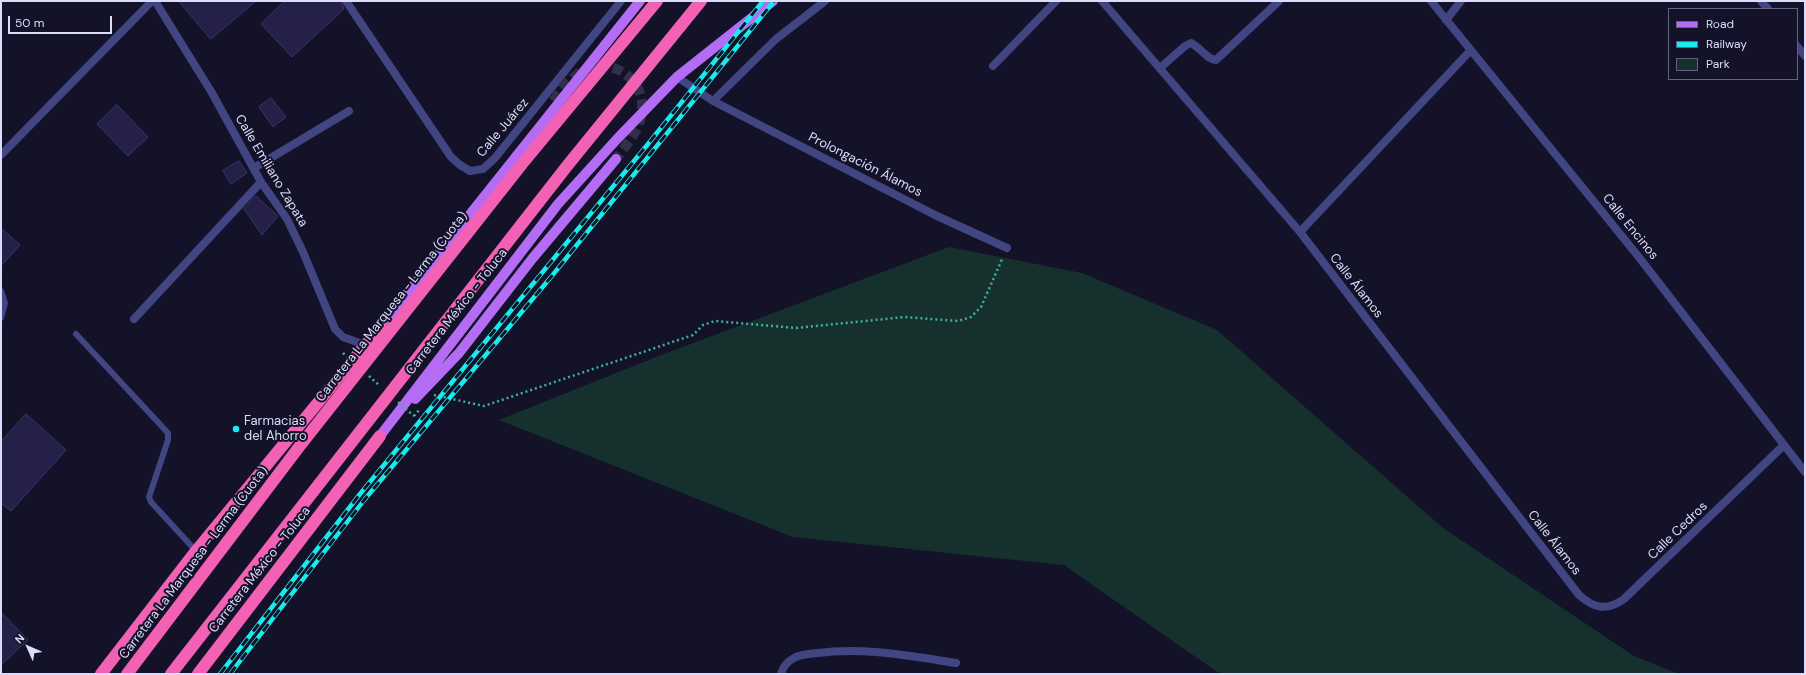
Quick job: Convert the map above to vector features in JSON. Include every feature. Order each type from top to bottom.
[{"type":"highway","name":"Carretera La Marquesa - Lerma (Cuota)","points":[[127,674],[344,390],[517,171],[658,1]]},
{"type":"highway","points":[[171,674],[567,166],[701,1]]},
{"type":"highway","points":[[100,674],[196,551],[381,326]]},
{"type":"highway","name":"Carretera México - Toluca","points":[[198,674],[380,436]]},
{"type":"main road","points":[[381,326],[640,1]]},
{"type":"main road","name":"Carretera México - Toluca","points":[[380,436],[558,204],[617,139],[678,77],[773,1]]},
{"type":"main road","points":[[381,326],[401,291],[553,101]]},
{"type":"main road","points":[[380,436],[459,353],[532,259],[616,159]]},
{"type":"street","points":[[1,155],[154,1]]},
{"type":"street","name":"Calle Emiliano Zapata","points":[[154,1],[212,92],[261,182],[287,219],[295,234],[335,329],[343,337],[365,346]]},
{"type":"street","name":"Calle Juárez","points":[[346,1],[451,157],[470,171],[483,169],[495,158],[621,1]]},
{"type":"street","points":[[713,101],[776,39],[825,1]]},
{"type":"street","points":[[994,66],[1056,1]]},
{"type":"street","name":"Calle Álamos","points":[[1102,1],[1300,232],[1580,595]]},
{"type":"street","points":[[1160,68],[1185,46],[1191,44],[1195,45],[1211,59],[1216,60],[1279,1]]},
{"type":"street","name":"Calle Encinos","points":[[1431,1],[1470,51],[1638,256],[1805,472]]},
{"type":"street","points":[[1446,20],[1461,1]]},
{"type":"street","points":[[1798,47],[1805,56]]},
{"type":"street","points":[[1300,232],[1470,51]]},
{"type":"street","name":"Prolongación Álamos","points":[[678,77],[713,101],[938,216],[1006,248]]},
{"type":"street","points":[[254,168],[349,110]]},
{"type":"street","points":[[134,319],[261,182]]},
{"type":"street","name":"Calle Cedros","points":[[1580,595],[1595,606],[1603,607],[1615,605],[1624,599],[1784,445]]},
{"type":"street","points":[[781,674],[783,668],[790,660],[796,657],[827,652],[862,651],[894,653],[956,663]]},
{"type":"lane","points":[[1,291],[5,303],[1,318]]},
{"type":"lane","points":[[76,334],[168,433],[168,440],[149,497],[151,502],[196,551]]},
{"type":"path","points":[[432,394],[484,406],[694,334],[703,325],[715,321],[796,328],[904,317],[958,321],[971,317],[982,307],[1006,248]]},
{"type":"path","points":[[414,416],[423,406]]},
{"type":"green space","points":[[949,247],[1082,273],[1217,330],[1443,528],[1634,656],[1679,674],[1220,674],[1064,565],[793,537],[499,420],[656,357]]},
{"type":"building","points":[[179,1],[256,1],[211,39]]},
{"type":"building","points":[[285,1],[341,1],[344,9],[292,57],[261,24]]},
{"type":"building","points":[[271,98],[286,117],[273,127],[259,107]]},
{"type":"building","points":[[117,105],[148,137],[128,156],[97,124]]},
{"type":"building","points":[[239,161],[247,173],[231,184],[223,171]]},
{"type":"building","points":[[256,196],[278,216],[262,235],[244,209]]},
{"type":"building","points":[[1,228],[20,245],[1,266]]},
{"type":"building","points":[[26,414],[66,450],[11,511],[1,503],[1,442]]},
{"type":"building","points":[[1,612],[28,640],[1,665]]},
{"type":"tunnel","points":[[598,65],[621,71],[630,77],[636,85],[642,105],[641,116],[637,128],[616,159]]},
{"type":"tunnel","points":[[553,101],[567,83],[580,72]]},
{"type":"railway","points":[[220,674],[360,494],[648,144],[763,1]]},
{"type":"railway","points":[[230,674],[365,499],[551,277],[774,1]]},
{"type":"place","name":"Farmacias del Ahorro","points":[[236,429]]}]
